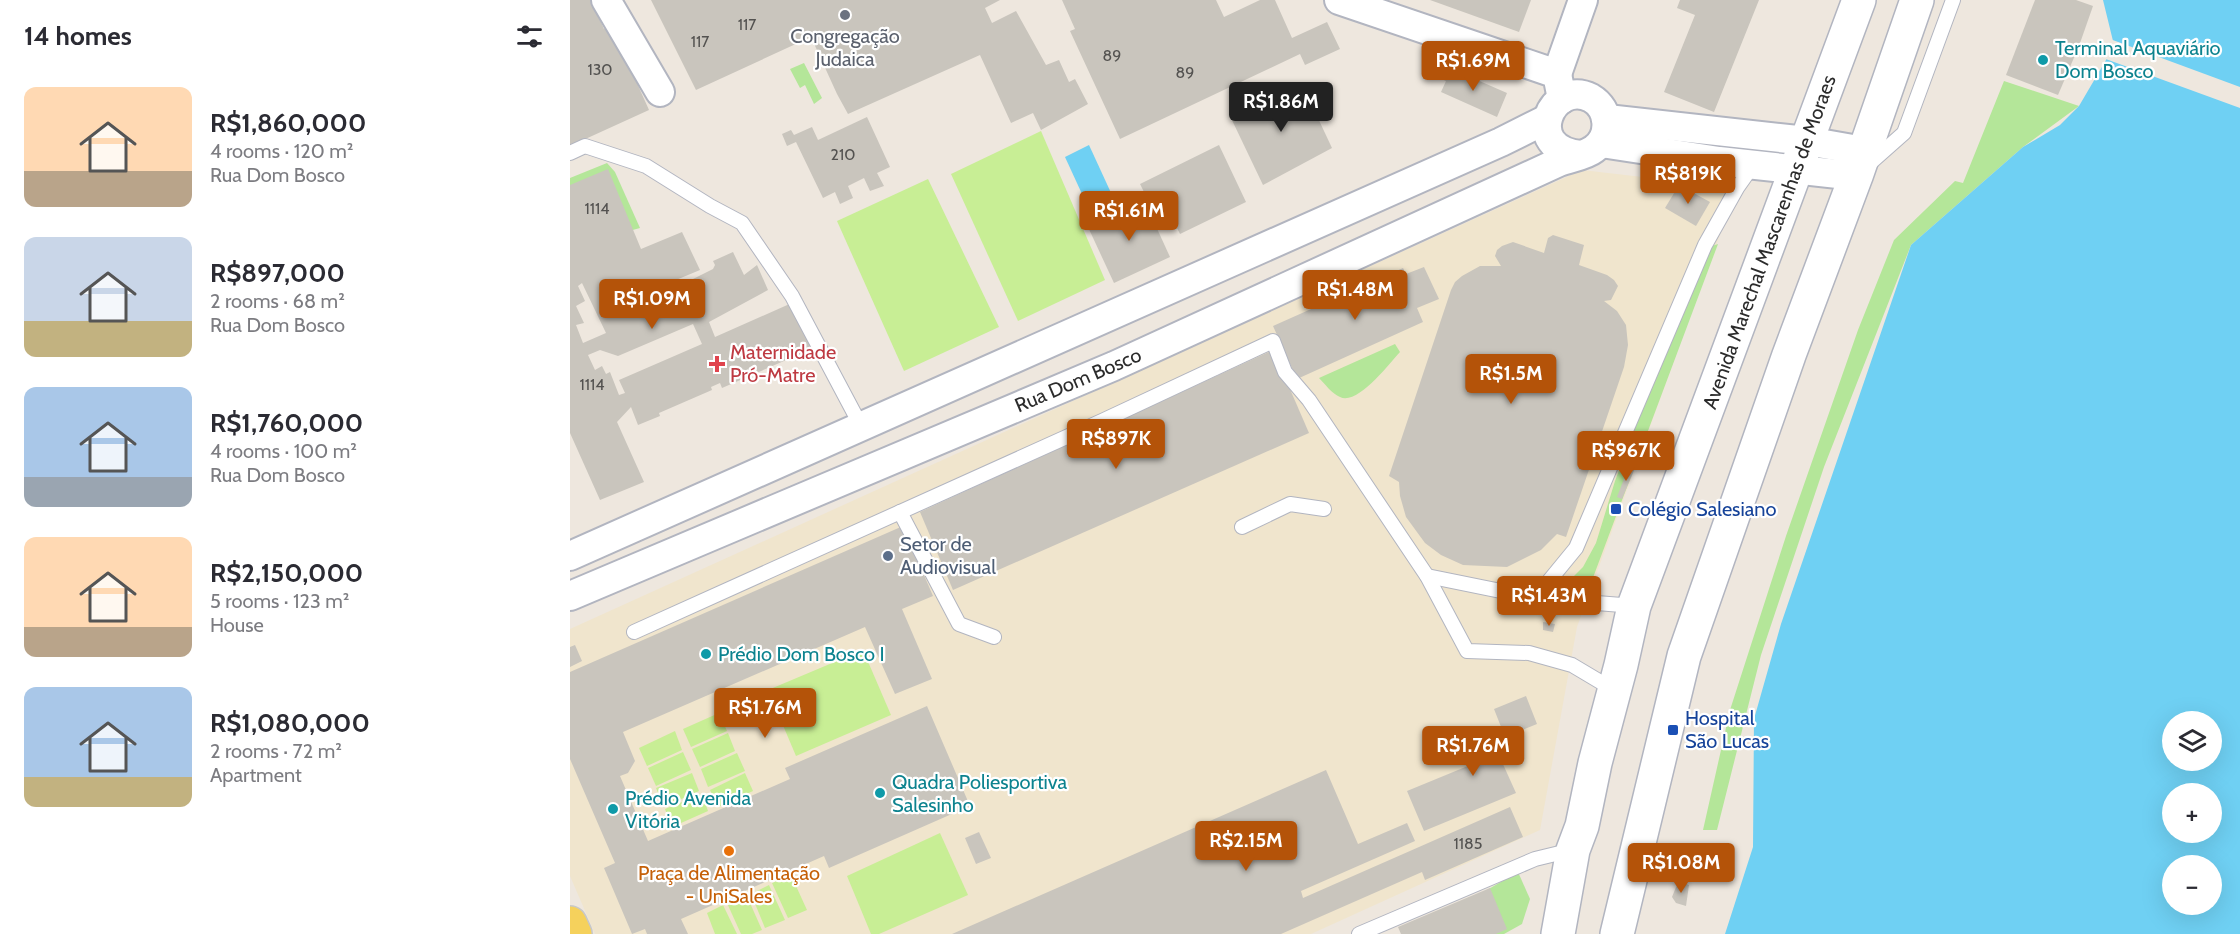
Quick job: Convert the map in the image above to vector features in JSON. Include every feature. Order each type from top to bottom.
[{"type":"main road","name":"Avenida Marechal Mascarenhas de Moraes","points":[[1558,934],[1573,850],[1582,826],[1597,752],[1634,606],[1859,0]]},
{"type":"main road","points":[[1617,934],[1684,656],[1788,355],[1860,163],[1917,0]]},
{"type":"main road","points":[[570,923],[575,934]]},
{"type":"street","points":[[606,0],[660,92]]},
{"type":"street","points":[[1349,2],[1556,97],[1576,95],[1590,98],[1602,108],[1596,139],[1567,153],[1555,146],[1548,133],[1556,97],[1583,0]]},
{"type":"street","points":[[570,556],[1501,142],[1556,97]]},
{"type":"street","name":"Rua Dom Bosco","points":[[570,596],[1114,366],[1559,162],[1596,139],[1762,151],[1860,163]]},
{"type":"lane","points":[[1860,163],[1904,133],[1953,0]]},
{"type":"lane","points":[[570,153],[585,146],[646,166],[742,223],[792,296],[861,426]]},
{"type":"lane","points":[[1535,598],[1576,548],[1705,245],[1737,188],[1762,151]]},
{"type":"lane","points":[[634,632],[1102,421],[1273,341],[1285,372],[1310,400],[1427,576],[1467,651],[1529,653],[1572,665],[1614,690]]},
{"type":"lane","points":[[1242,527],[1290,504],[1324,509]]},
{"type":"lane","points":[[900,512],[959,624],[994,637]]},
{"type":"lane","points":[[1427,576],[1535,598],[1634,606]]},
{"type":"lane","points":[[1359,934],[1535,859],[1573,850]]},
{"type":"shaded area","points":[[1582,170],[1737,188],[1577,627],[1540,830],[1311,934],[595,934],[570,876],[570,629]]},
{"type":"green space","points":[[804,63],[822,98],[814,104],[805,85],[800,88],[790,69]]},
{"type":"green space","points":[[2004,81],[2079,106],[2023,147],[1911,245],[1824,467],[1761,655],[1717,830],[1703,830],[1730,710],[1786,536],[1858,330],[1894,240],[1955,181],[1963,183]]},
{"type":"green space","points":[[1041,131],[1105,280],[1018,321],[951,174]]},
{"type":"green space","points":[[607,163],[615,172],[640,228],[570,247],[570,178]]},
{"type":"green space","points":[[928,179],[999,327],[904,371],[837,221]]},
{"type":"green space","points":[[1718,244],[1585,599],[1567,583],[1583,567],[1596,543],[1646,388],[1712,246]]},
{"type":"green space","points":[[1395,344],[1400,352],[1381,374],[1355,395],[1347,398],[1337,396],[1319,378]]},
{"type":"green space","points":[[863,650],[891,715],[796,756],[768,690]]},
{"type":"green space","points":[[719,713],[727,731],[691,747],[683,729]]},
{"type":"green space","points":[[675,731],[682,750],[647,766],[639,748]]},
{"type":"green space","points":[[728,733],[735,751],[700,767],[692,749]]},
{"type":"green space","points":[[683,752],[691,770],[656,786],[648,768]]},
{"type":"green space","points":[[737,753],[745,771],[708,787],[701,769]]},
{"type":"green space","points":[[692,773],[699,791],[664,807],[656,788]]},
{"type":"green space","points":[[745,773],[753,791],[718,807],[710,790]]},
{"type":"green space","points":[[702,794],[708,811],[672,827],[665,809]]},
{"type":"green space","points":[[940,833],[968,895],[879,934],[871,934],[847,876]]},
{"type":"green space","points":[[1518,872],[1530,899],[1522,924],[1504,934],[1447,934],[1487,890]]},
{"type":"green space","points":[[791,875],[807,910],[788,918],[772,883]]},
{"type":"green space","points":[[769,885],[785,920],[765,928],[751,894]]},
{"type":"green space","points":[[746,894],[762,930],[752,934],[741,934],[727,903]]},
{"type":"green space","points":[[723,905],[737,934],[715,934],[707,913]]},
{"type":"water","points":[[2103,0],[2240,0],[2240,934],[1725,934],[1753,847],[1754,719],[1781,624],[1911,245],[2023,147],[2060,125],[2079,106],[2106,60],[2113,41]]},
{"type":"water","points":[[1089,145],[1112,195],[1088,207],[1065,157]]},
{"type":"pier","points":[[2110,39],[2240,87],[2240,108],[2103,58]]},
{"type":"building","points":[[570,0],[591,0],[604,29],[611,25],[649,110],[570,146]]},
{"type":"building","points":[[651,0],[1000,0],[985,8],[992,23],[1016,11],[1046,65],[1059,60],[1069,82],[1075,79],[1088,104],[1041,130],[1033,113],[1011,123],[980,55],[848,114],[811,37],[696,90]]},
{"type":"building","points":[[1062,0],[1216,0],[1224,17],[1260,0],[1275,0],[1292,38],[1327,22],[1340,49],[1305,65],[1300,54],[1120,139],[1070,31],[1075,29]]},
{"type":"building","points":[[1430,0],[1531,0],[1519,32]]},
{"type":"building","points":[[1680,0],[1759,0],[1714,112],[1664,92],[1695,15],[1677,8]]},
{"type":"building","name":"Terminal Aquaviário Dom Bosco","points":[[2035,0],[2076,0],[2093,6],[2058,95],[2006,75]]},
{"type":"building","points":[[1445,66],[1507,93],[1497,117],[1441,92],[1446,81],[1439,78]]},
{"type":"building","points":[[1301,82],[1332,148],[1263,185],[1230,116]]},
{"type":"building","points":[[867,117],[890,167],[877,173],[884,186],[870,191],[864,178],[848,186],[853,198],[840,204],[835,192],[823,198],[796,142],[787,146],[782,134],[791,130],[794,135],[812,127],[818,140]]},
{"type":"building","points":[[1219,145],[1246,202],[1180,234],[1169,212],[1157,218],[1140,184]]},
{"type":"building","points":[[608,169],[641,249],[682,232],[700,270],[676,280],[679,286],[713,269],[715,265],[713,261],[733,252],[744,275],[757,265],[768,290],[709,322],[715,337],[794,302],[814,348],[722,388],[720,383],[711,387],[712,390],[659,413],[660,416],[638,425],[631,407],[617,422],[644,482],[600,500],[570,433],[570,185]],"holes":[[[582,283],[606,333],[583,343],[576,325],[584,323],[576,306],[585,301],[578,286]],[[693,324],[702,344],[619,380],[625,393],[619,395],[610,372],[606,374],[602,366],[595,370],[588,355],[600,350],[618,356]]]},
{"type":"building","points":[[1679,185],[1710,202],[1696,226],[1665,208]]},
{"type":"building","points":[[1144,200],[1170,257],[1114,283],[1088,227]]},
{"type":"building","points":[[1553,235],[1584,245],[1579,265],[1607,275],[1618,286],[1611,300],[1604,301],[1617,311],[1626,325],[1628,345],[1624,367],[1566,537],[1557,534],[1541,550],[1507,567],[1463,565],[1441,555],[1425,543],[1406,517],[1399,482],[1389,476],[1455,282],[1480,266],[1501,266],[1495,256],[1497,250],[1513,242],[1544,253],[1548,238]]},
{"type":"building","points":[[1424,267],[1439,299],[1417,308],[1423,322],[1297,379],[1273,326],[1403,268],[1406,274]]},
{"type":"building","points":[[1273,350],[1309,433],[953,590],[920,512]]},
{"type":"building","points":[[1629,466],[1635,468],[1622,499],[1617,497]]},
{"type":"building","points":[[903,526],[933,596],[902,609],[932,679],[895,694],[865,627],[623,732],[635,761],[628,773],[620,776],[648,841],[790,779],[785,768],[927,706],[970,806],[829,868],[824,856],[681,919],[688,934],[647,934],[645,929],[632,934],[604,868],[615,863],[570,759],[570,672]]},
{"type":"building","points":[[1543,622],[1555,624],[1553,632],[1543,630]]},
{"type":"building","points":[[575,645],[582,661],[570,667],[570,647]]},
{"type":"building","points":[[1526,696],[1537,724],[1512,734],[1502,762],[1516,793],[1424,831],[1407,791],[1497,754],[1505,737],[1494,709]]},
{"type":"building","points":[[1326,770],[1358,844],[1407,823],[1415,841],[1301,891],[1303,898],[1510,807],[1523,837],[1425,880],[1422,872],[1281,934],[952,934]]},
{"type":"building","points":[[979,832],[991,858],[976,864],[965,838]]},
{"type":"building","points":[[1681,882],[1689,885],[1686,906],[1676,903],[1672,897]]},
{"type":"building","points":[[1490,888],[1507,929],[1496,934],[1401,934],[1398,927]]},
{"type":"place","name":"Congregação Judaica","points":[[845,15]]},
{"type":"place","name":"Terminal Aquaviário Dom Bosco","points":[[2043,60]]},
{"type":"place","name":"Maternidade Pró-Matre","points":[[717,364]]},
{"type":"place","name":"Colégio Salesiano","points":[[1616,509]]},
{"type":"place","name":"Setor de Audiovisual","points":[[888,556]]},
{"type":"place","name":"Prédio Dom Bosco I","points":[[706,654]]},
{"type":"place","name":"Hospital São Lucas","points":[[1673,730]]},
{"type":"place","name":"Quadra Poliesportiva Salesinho","points":[[880,793]]},
{"type":"place","name":"Prédio Avenida Vitória","points":[[613,809]]},
{"type":"place","name":"Praça de Alimentação - UniSales","points":[[729,851]]}]
